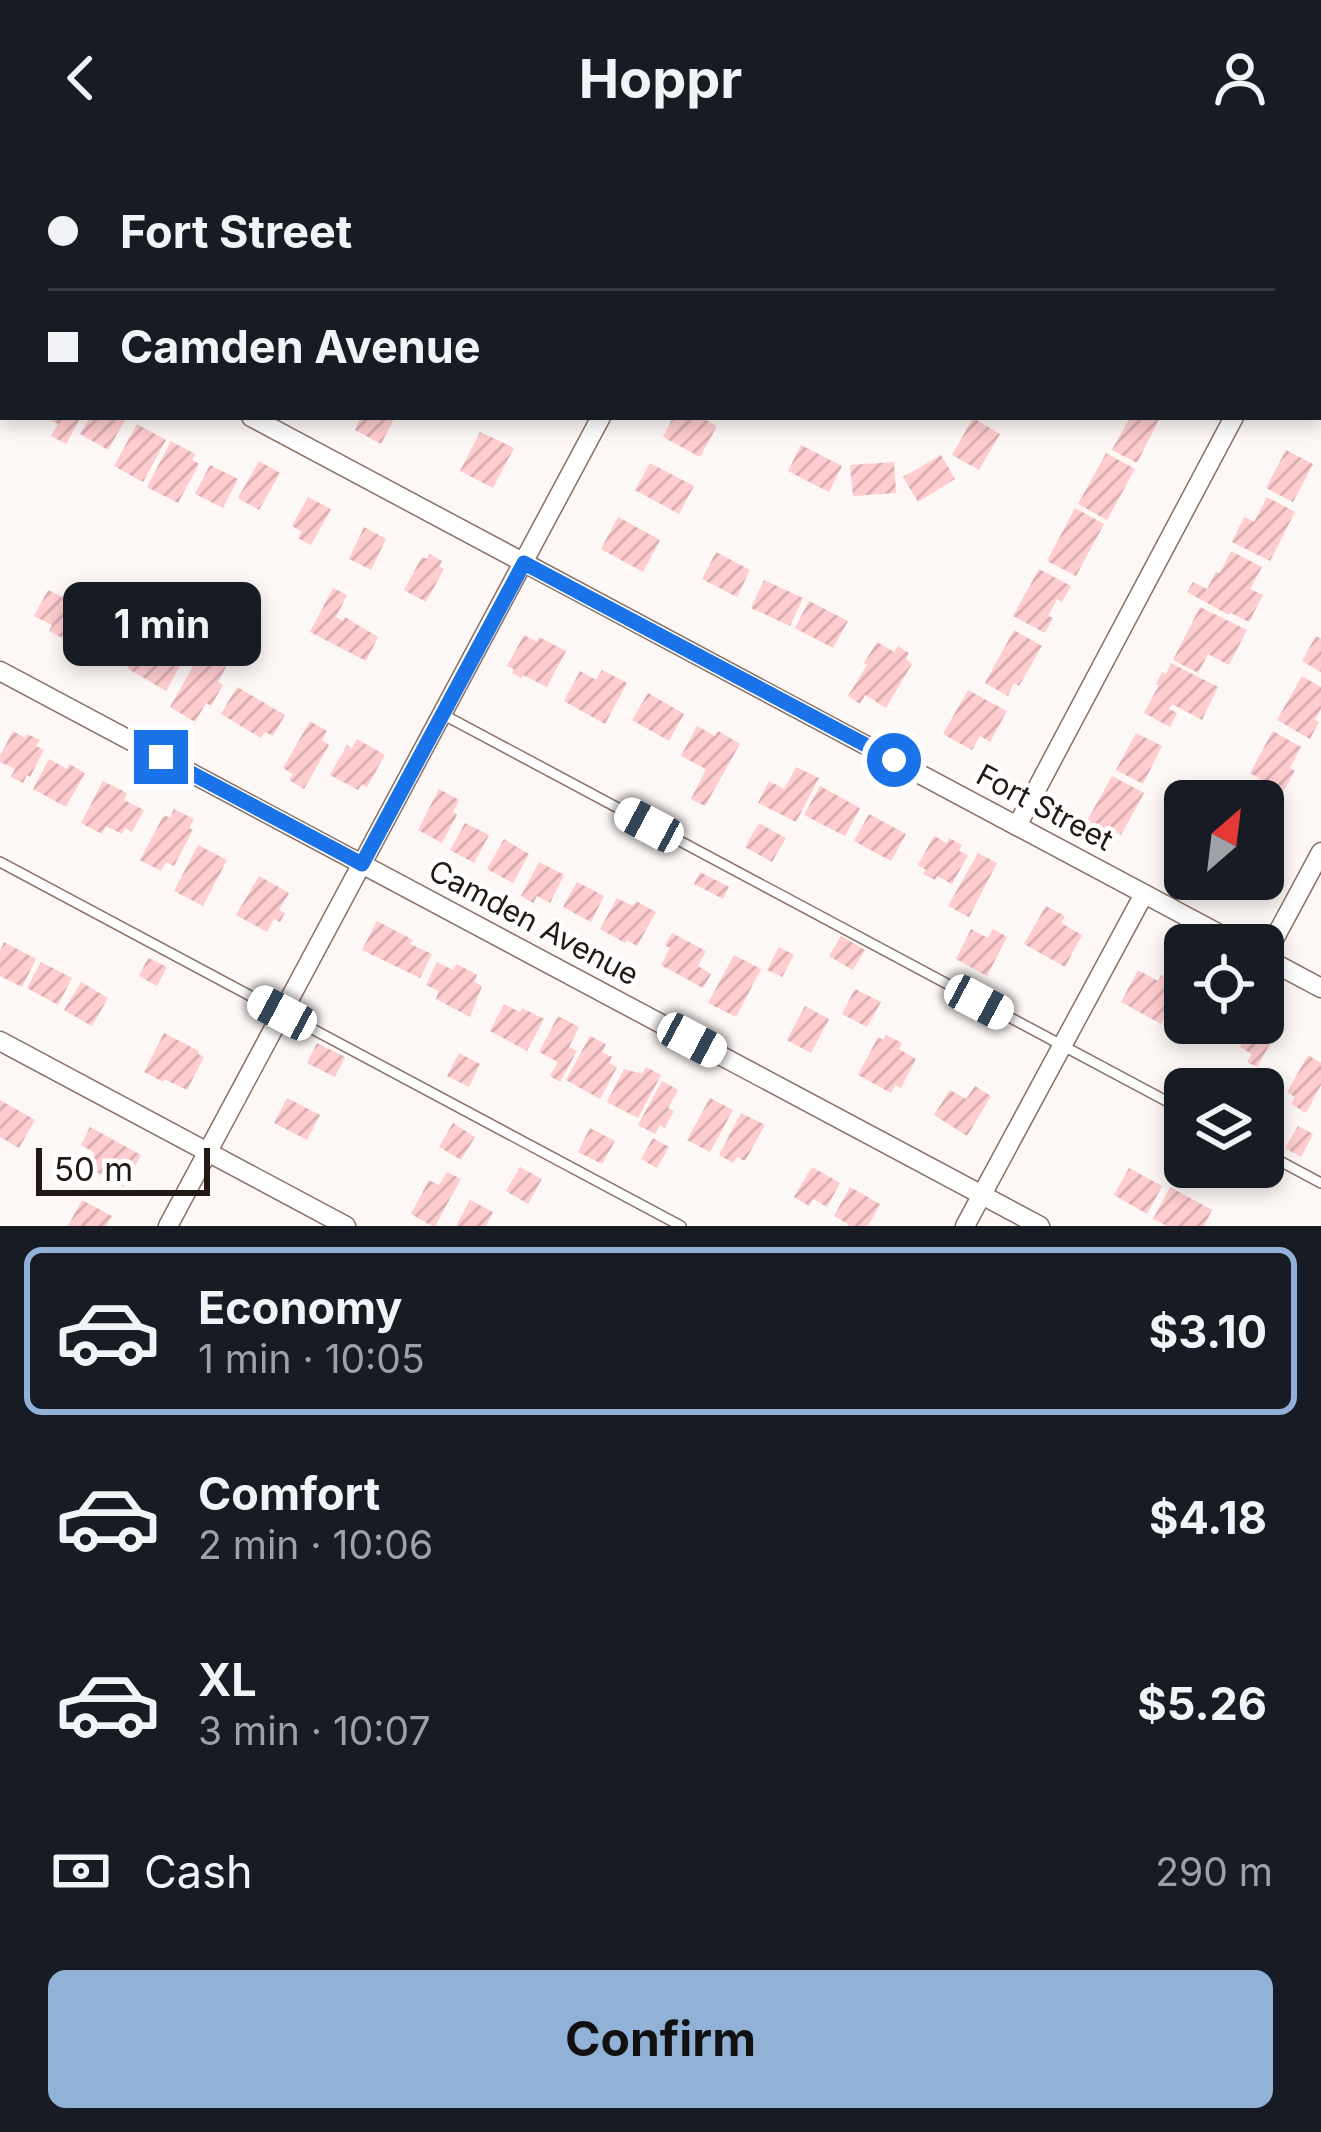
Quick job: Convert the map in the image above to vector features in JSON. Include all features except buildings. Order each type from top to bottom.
[{"type":"street","points":[[168,1226],[599,420]]},
{"type":"street","points":[[1017,826],[1232,420]]},
{"type":"street","name":"Fort Street","points":[[287,426],[524,563],[1200,924]]},
{"type":"street","name":"Camden Avenue","points":[[0,671],[1040,1226]]},
{"type":"street","points":[[1282,924],[1321,852]]},
{"type":"street","points":[[965,1226],[1144,894]]},
{"type":"street","points":[[1284,968],[1321,988]]},
{"type":"street","points":[[0,1041],[346,1226]]},
{"type":"lane","points":[[442,714],[1164,1101]]},
{"type":"lane","points":[[0,862],[681,1226]]},
{"type":"lane","points":[[1284,1164],[1321,1183]]},
{"type":"route","points":[[161,757],[362,864],[524,563],[894,760]]}]
